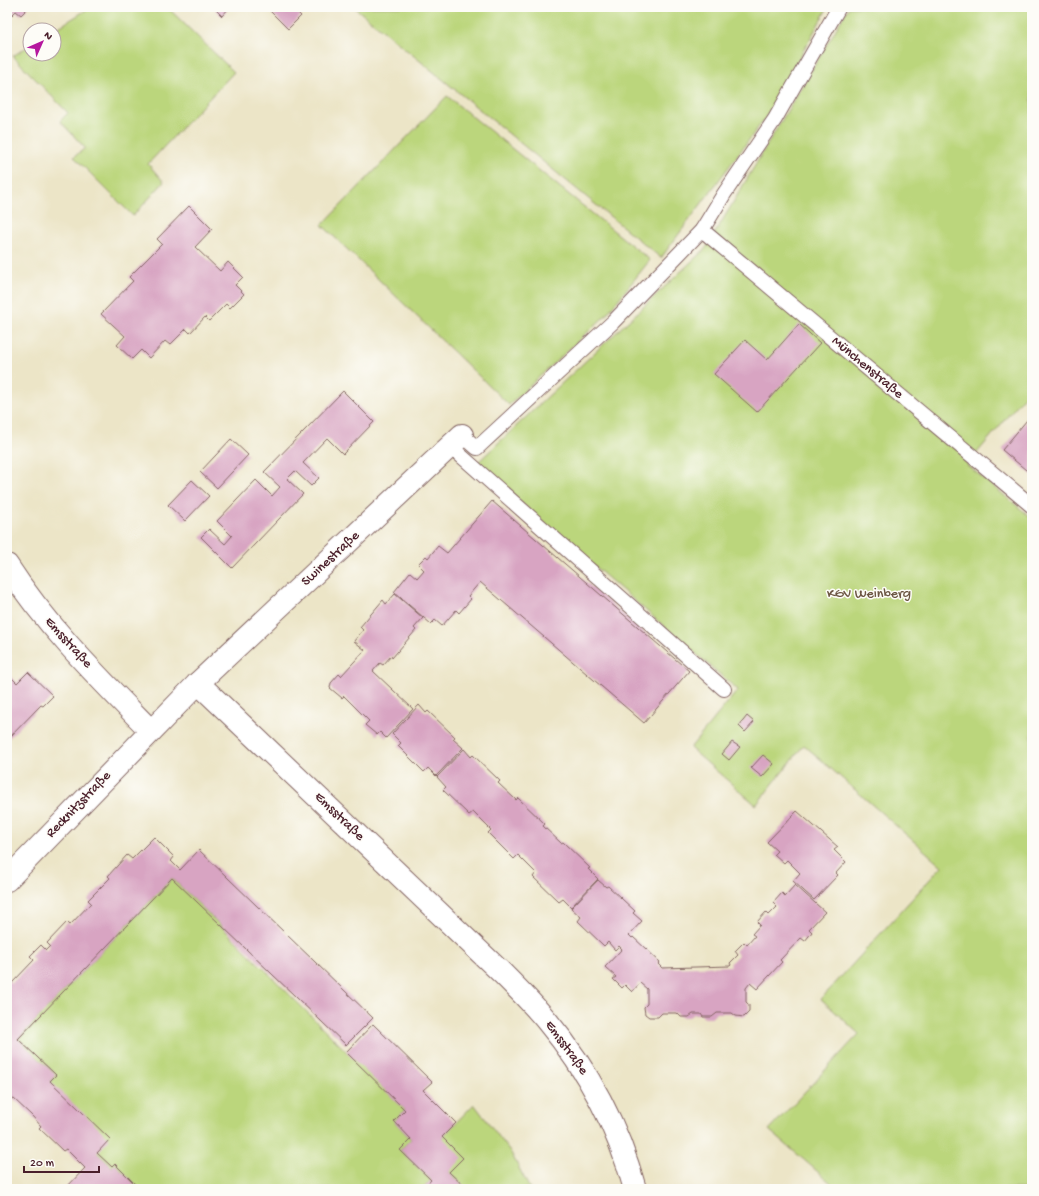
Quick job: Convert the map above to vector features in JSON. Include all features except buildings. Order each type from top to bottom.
[{"type":"street","name":"Swinestraße","points":[[198,683],[456,441]]},
{"type":"street","name":"Emsstraße","points":[[7,566],[41,613],[68,645],[151,731]]},
{"type":"street","points":[[151,731],[198,683]]},
{"type":"street","name":"Emsstraße","points":[[198,683],[503,974],[547,1020],[562,1040],[599,1098],[620,1141],[635,1189]]},
{"type":"street","name":"Recknitzstraße","points":[[7,880],[151,731]]},
{"type":"lane","points":[[456,441],[477,448],[613,322],[702,230],[724,194],[775,119],[839,7]]},
{"type":"lane","name":"Münchenstraße","points":[[702,230],[1032,506]]},
{"type":"lane","points":[[456,441],[724,689]]},
{"type":"green space","points":[[91,7],[167,7],[234,72],[148,164],[164,182],[133,216],[74,157],[85,148],[60,121],[68,113],[13,56],[22,50],[22,62],[62,62],[62,25]]},
{"type":"green space","points":[[354,7],[828,7],[766,117],[661,258]]},
{"type":"green space","name":"KGV Weinberg","points":[[849,7],[1032,7],[1032,387],[967,465],[1032,518],[1032,1189],[838,1189],[769,1130],[859,1034],[821,999],[942,866],[804,745],[756,805],[690,748],[738,690],[476,464],[706,248]]},
{"type":"green space","points":[[447,96],[650,260],[605,316],[509,405],[322,225]]},
{"type":"green space","points":[[172,878],[405,1110],[394,1121],[411,1139],[400,1150],[431,1180],[423,1189],[131,1189],[135,1184],[115,1164],[112,1167],[97,1153],[50,1081],[56,1075],[18,1039]]},
{"type":"green space","points":[[474,1104],[510,1151],[530,1189],[467,1189],[449,1172],[442,1137]]}]
